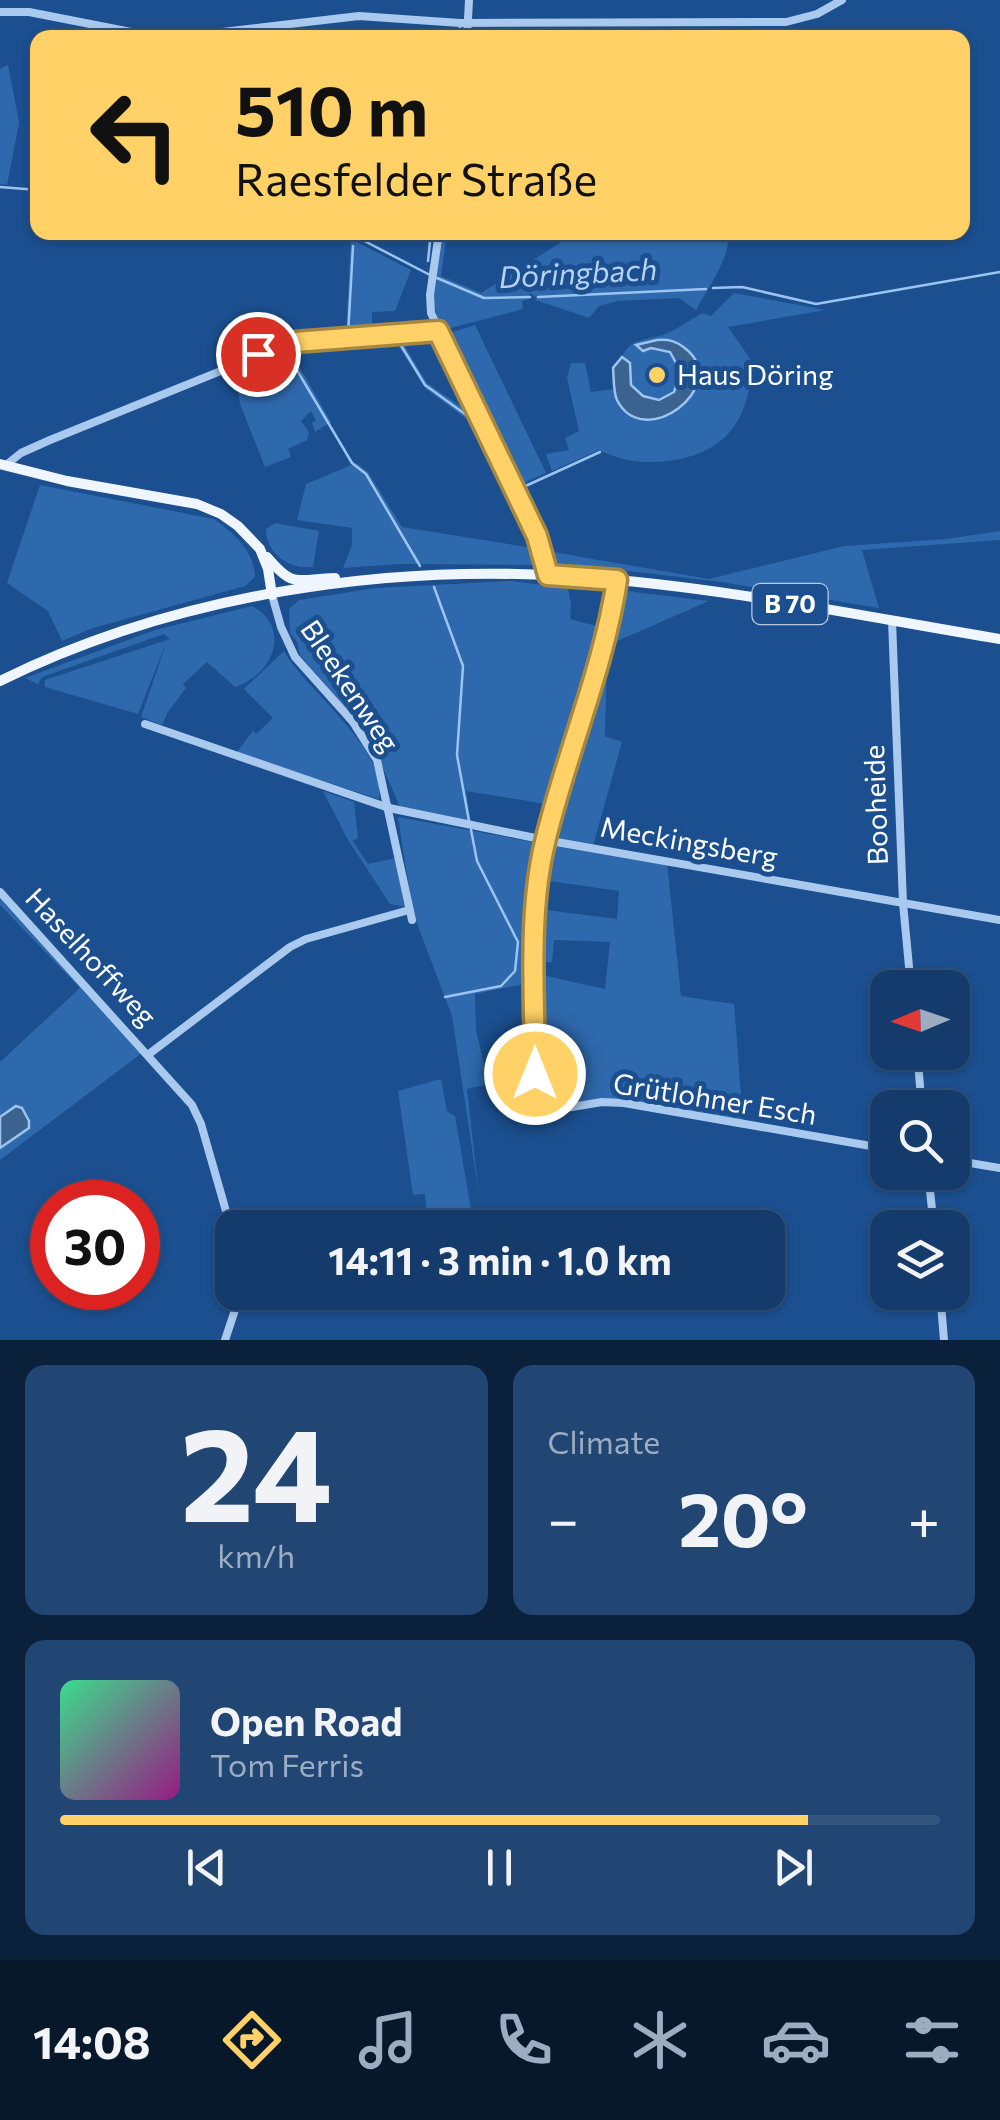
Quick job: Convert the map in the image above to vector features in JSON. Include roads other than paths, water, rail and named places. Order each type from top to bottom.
[{"type":"main road","points":[[3,464],[210,508],[238,526],[292,581],[363,578]]},
{"type":"main road","points":[[260,549],[272,595]]},
{"type":"main road","name":"B 70","points":[[0,681],[140,628],[272,595],[363,578],[489,574],[617,580],[1000,639]]},
{"type":"street","points":[[468,30],[469,0]]},
{"type":"street","points":[[258,30],[359,16],[469,23],[786,22],[817,14],[842,0]]},
{"type":"street","points":[[0,12],[29,12],[121,30]]},
{"type":"street","points":[[438,240],[430,304],[438,331],[537,536],[548,575]]},
{"type":"street","points":[[3,464],[50,440],[279,346],[342,336],[438,331]]},
{"type":"street","points":[[545,840],[606,634],[617,580]]},
{"type":"street","name":"Bleekenweg","points":[[272,595],[296,658],[353,722],[382,773],[412,920]]},
{"type":"street","name":"Booheide","points":[[892,621],[902,904],[908,970]]},
{"type":"street","name":"Meckingsberg","points":[[145,724],[389,808],[545,840],[1000,920]]},
{"type":"street","name":"Grütlohner Esch","points":[[545,840],[536,898],[536,1113],[602,1102],[624,1103],[870,1146]]},
{"type":"street","name":"Haselhoffweg","points":[[0,892],[149,1054],[197,1114],[225,1210]]},
{"type":"street","name":"Haselhoffweg","points":[[149,1054],[290,947],[409,910]]},
{"type":"street","points":[[970,1163],[1000,1168]]},
{"type":"street","points":[[225,1340],[235,1310]]},
{"type":"street","points":[[942,1310],[944,1340]]},
{"type":"waterway","name":"Döringbach","points":[[0,187],[30,189]]},
{"type":"waterway","name":"Döringbach","points":[[362,240],[430,275]]},
{"type":"waterway","points":[[428,261],[430,240]]},
{"type":"waterway","points":[[348,335],[353,246]]},
{"type":"waterway","name":"Döringbach","points":[[713,288],[742,287],[816,304],[1000,272]]},
{"type":"waterway","name":"Döringbach","points":[[437,278],[484,298],[530,297]]},
{"type":"waterway","name":"Döringbach","points":[[538,297],[706,289]]},
{"type":"waterway","points":[[348,343],[399,342],[425,385],[476,422],[510,493]]},
{"type":"waterway","points":[[348,343],[297,349],[288,355],[352,463],[366,474],[420,566]]},
{"type":"waterway","points":[[519,489],[600,452]]},
{"type":"waterway","points":[[434,587],[463,666],[457,755],[469,821]]},
{"type":"waterway","points":[[445,997],[501,986],[515,971],[518,942],[477,861],[471,830]]},
{"type":"place","name":"Haus Döring","points":[[657,375]]}]
